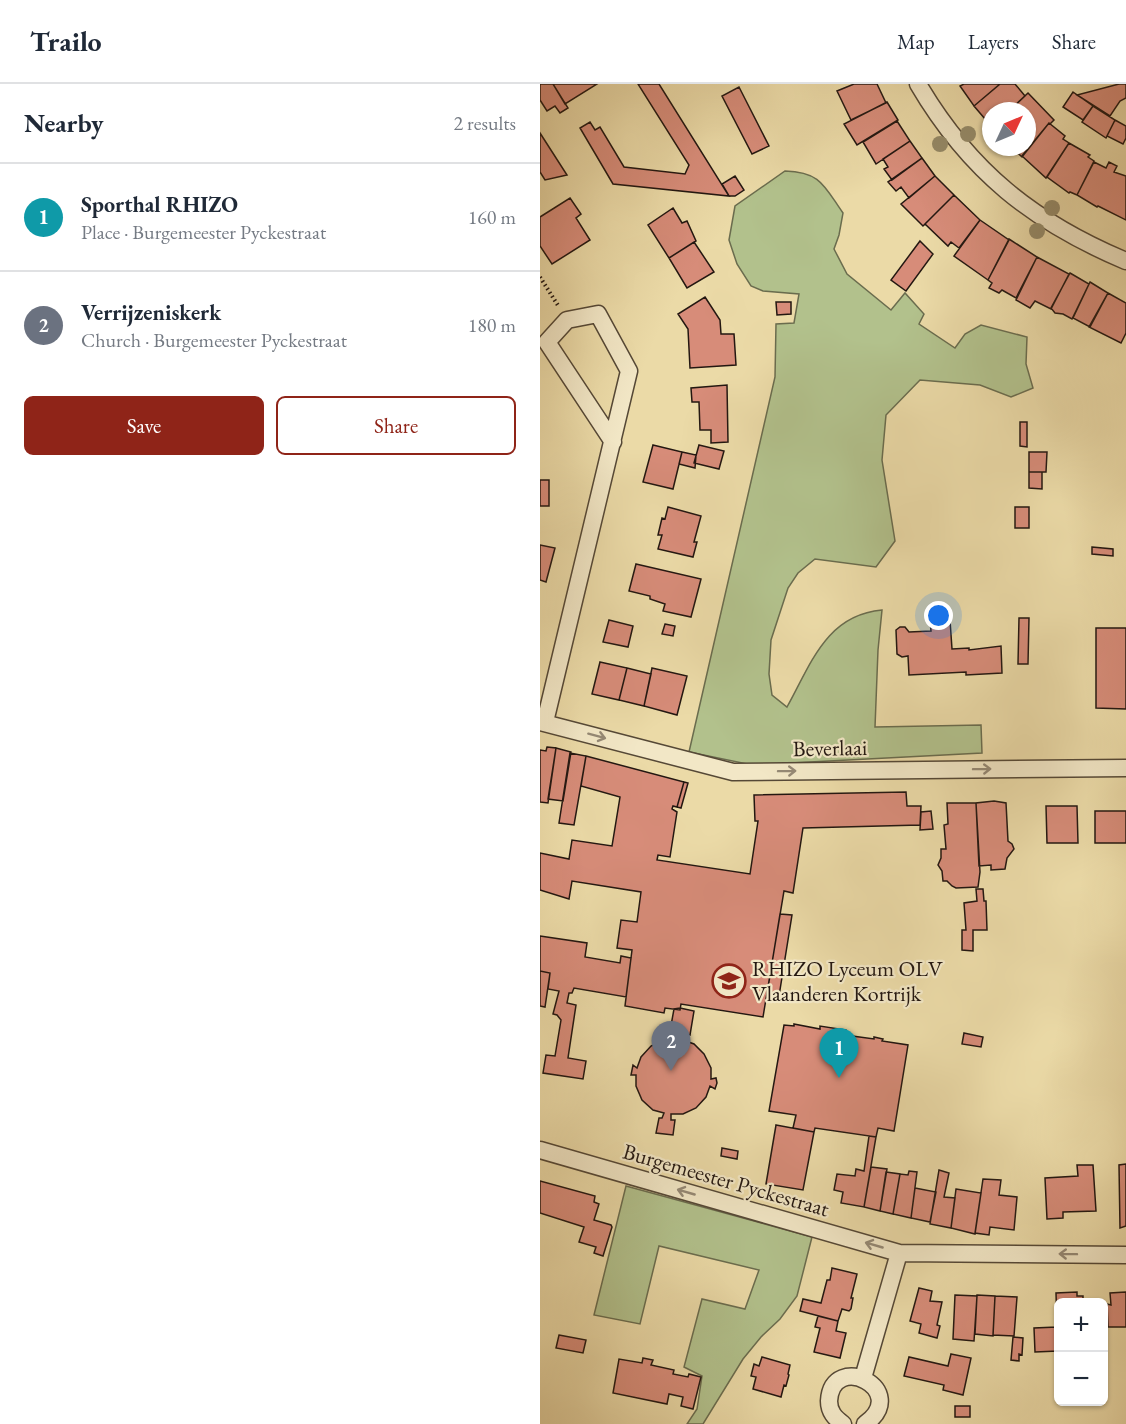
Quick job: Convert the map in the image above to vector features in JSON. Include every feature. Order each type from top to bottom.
[{"type":"street","points":[[918,84],[943,124],[980,168],[1000,186],[1021,203],[1060,228],[1126,261]]},
{"type":"street","points":[[543,722],[613,442],[629,371],[598,314],[567,320],[547,342],[613,442]]},
{"type":"street","name":"Beverlaai","points":[[543,722],[733,772],[1126,768]]},
{"type":"street","name":"Burgemeester Pyckestraat","points":[[540,1150],[899,1253],[1126,1255]]},
{"type":"street","points":[[863,1378],[899,1253]]},
{"type":"street","points":[[843,1424],[832,1414],[829,1397],[834,1385],[849,1377],[863,1378],[876,1389],[879,1403],[877,1412],[865,1424]]},
{"type":"path","points":[[540,277],[567,320]]},
{"type":"green space","points":[[785,171],[807,174],[820,182],[843,213],[834,249],[847,274],[891,310],[905,293],[924,314],[919,324],[955,348],[965,334],[981,325],[1027,337],[1026,364],[1033,388],[1011,397],[980,385],[920,380],[886,415],[882,460],[895,541],[876,567],[815,559],[798,573],[788,588],[771,640],[769,674],[772,695],[787,707],[822,644],[847,621],[863,614],[882,610],[875,727],[981,725],[982,753],[752,765],[689,752],[775,377],[776,324],[794,323],[799,294],[763,291],[751,286],[737,264],[729,240],[735,206]]},
{"type":"green space","points":[[626,1186],[812,1237],[797,1296],[780,1319],[743,1359],[703,1424],[687,1424],[697,1409],[702,1376],[684,1367],[702,1299],[745,1309],[759,1270],[659,1246],[640,1324],[594,1315]]},
{"type":"building","points":[[540,84],[553,84],[568,108],[560,113],[555,106],[547,111],[540,100]]},
{"type":"building","points":[[553,84],[597,84],[565,104]]},
{"type":"building","points":[[638,84],[659,84],[729,196],[613,184],[580,128],[590,122],[595,130],[600,127],[624,167],[685,174],[689,165]]},
{"type":"building","points":[[854,84],[877,84],[886,103],[851,120],[837,91]]},
{"type":"building","points":[[1000,84],[974,106],[960,86]]},
{"type":"building","points":[[1000,84],[1015,84],[1025,96],[1019,102],[982,102],[982,115],[974,106]]},
{"type":"building","points":[[1126,84],[1126,98],[1120,101],[1110,116],[1077,95]]},
{"type":"building","points":[[739,87],[769,146],[752,154],[722,96]]},
{"type":"building","points":[[1073,92],[1093,106],[1083,120],[1063,107]]},
{"type":"building","points":[[1028,93],[1054,120],[1036,139],[1036,102],[1018,102]]},
{"type":"building","points":[[887,102],[898,120],[857,145],[844,124]]},
{"type":"building","points":[[1093,106],[1115,120],[1106,138],[1082,122]]},
{"type":"building","points":[[1115,120],[1126,126],[1126,138],[1123,144],[1107,136]]},
{"type":"building","points":[[897,121],[910,141],[876,164],[863,142]]},
{"type":"building","points":[[1049,123],[1065,136],[1063,139],[1069,143],[1046,178],[1022,156],[1036,156],[1036,139]]},
{"type":"building","points":[[540,133],[567,175],[545,180],[540,172]]},
{"type":"building","points":[[910,141],[922,158],[892,180],[884,169],[888,167],[883,159]]},
{"type":"building","points":[[1069,143],[1090,155],[1088,157],[1094,161],[1077,195],[1069,193],[1047,177]]},
{"type":"building","points":[[922,158],[935,176],[909,198],[901,187],[896,191],[888,182]]},
{"type":"building","points":[[1094,162],[1106,168],[1109,162],[1117,166],[1114,172],[1126,176],[1126,220],[1077,195]]},
{"type":"building","points":[[735,176],[744,190],[735,196],[729,196],[722,184]]},
{"type":"building","points":[[935,176],[954,195],[923,226],[901,204]]},
{"type":"building","points":[[954,195],[980,220],[959,248],[951,242],[948,246],[925,224]]},
{"type":"building","points":[[570,198],[581,214],[576,218],[590,240],[552,264],[540,246],[540,217]]},
{"type":"building","points":[[673,208],[682,223],[687,221],[696,241],[669,258],[648,225]]},
{"type":"building","points":[[980,220],[1009,240],[988,280],[954,256]]},
{"type":"building","points":[[1009,239],[1037,257],[1016,298],[1002,290],[999,293],[989,288],[992,283],[988,280]]},
{"type":"building","points":[[920,241],[933,254],[906,291],[891,280]]},
{"type":"building","points":[[694,242],[714,272],[687,288],[669,258]]},
{"type":"building","points":[[1037,257],[1069,274],[1051,309],[1035,301],[1030,308],[1016,300]]},
{"type":"building","points":[[1070,273],[1089,284],[1072,319],[1055,313],[1051,308]]},
{"type":"building","points":[[1090,282],[1108,293],[1090,327],[1073,318]]},
{"type":"building","points":[[1108,293],[1126,303],[1126,333],[1121,343],[1089,327]]},
{"type":"building","points":[[705,297],[720,320],[721,334],[734,334],[736,365],[690,368],[688,329],[678,314]]},
{"type":"building","points":[[776,302],[791,302],[791,314],[777,315]]},
{"type":"building","points":[[727,385],[728,442],[711,443],[711,430],[700,430],[699,402],[692,402],[691,388]]},
{"type":"building","points":[[1020,422],[1027,422],[1027,447],[1020,446]]},
{"type":"building","points":[[653,445],[682,452],[673,489],[643,482]]},
{"type":"building","points":[[699,445],[724,451],[719,469],[694,463]]},
{"type":"building","points":[[682,452],[696,455],[695,468],[679,464]]},
{"type":"building","points":[[1029,452],[1047,452],[1046,472],[1029,472]]},
{"type":"building","points":[[1029,472],[1042,472],[1042,489],[1029,488]]},
{"type":"building","points":[[540,480],[549,480],[549,506],[540,506]]},
{"type":"building","points":[[668,507],[701,516],[694,542],[697,542],[693,557],[658,549],[662,535],[658,535],[662,518],[665,519]]},
{"type":"building","points":[[1015,507],[1029,507],[1029,528],[1015,528]]},
{"type":"building","points":[[540,545],[555,548],[546,582],[540,580]]},
{"type":"building","points":[[1092,547],[1113,549],[1113,556],[1092,554]]},
{"type":"building","points":[[636,564],[701,579],[691,617],[663,611],[665,604],[650,599],[650,596],[629,591]]},
{"type":"building","points":[[1019,618],[1029,618],[1028,664],[1018,664]]},
{"type":"building","points":[[609,620],[633,626],[628,647],[603,642]]},
{"type":"building","points":[[950,620],[952,649],[969,648],[969,650],[1001,646],[1002,673],[909,675],[908,656],[902,657],[897,654],[896,630],[905,627],[909,632],[931,631],[930,621]]},
{"type":"building","points":[[665,624],[675,626],[673,636],[662,634]]},
{"type":"building","points":[[1096,628],[1126,628],[1126,709],[1096,708]]},
{"type":"building","points":[[600,662],[627,668],[619,700],[592,694]]},
{"type":"building","points":[[627,668],[651,674],[644,706],[619,700]]},
{"type":"building","points":[[652,668],[687,676],[677,715],[644,706]]},
{"type":"building","points":[[547,747],[556,748],[548,803],[540,802],[540,750],[546,751]]},
{"type":"building","points":[[556,748],[571,752],[563,801],[548,799]]},
{"type":"building","points":[[570,753],[586,756],[574,825],[559,823]]},
{"type":"building","points":[[586,756],[684,782],[677,807],[673,806],[672,809],[677,812],[670,857],[658,855],[657,860],[750,874],[758,821],[755,821],[754,795],[906,792],[907,806],[921,806],[920,825],[803,828],[793,893],[784,891],[763,1017],[681,1004],[680,1010],[665,1008],[664,1013],[625,1006],[632,950],[617,948],[621,920],[637,922],[641,892],[572,881],[569,899],[540,890],[540,853],[569,859],[572,840],[612,846],[620,797],[581,786]]},
{"type":"building","points":[[684,782],[688,783],[681,808],[677,807]]},
{"type":"building","points":[[994,801],[1006,803],[1008,841],[1014,849],[1007,858],[1005,869],[991,870],[991,865],[979,866],[976,803]]},
{"type":"building","points":[[947,803],[976,803],[980,872],[978,887],[956,888],[947,881],[943,881],[942,871],[938,865],[941,849],[946,849],[944,825],[948,824]]},
{"type":"building","points":[[1046,806],[1077,806],[1078,843],[1047,843]]},
{"type":"building","points":[[931,811],[933,829],[920,830],[921,812]]},
{"type":"building","points":[[1095,811],[1126,811],[1126,843],[1095,843]]},
{"type":"building","points":[[976,889],[983,889],[984,901],[986,901],[987,930],[973,930],[973,951],[962,950],[962,930],[966,930],[964,903],[977,901]]},
{"type":"building","points":[[780,914],[792,915],[779,996],[767,994]]},
{"type":"building","points":[[540,936],[587,943],[585,957],[620,963],[621,956],[631,958],[626,997],[574,988],[572,993],[569,993],[567,1003],[576,1005],[568,1058],[586,1061],[583,1079],[543,1073],[546,1055],[555,1056],[561,1020],[553,1014],[559,991],[548,989],[550,973],[540,971]]},
{"type":"building","points":[[540,971],[550,973],[545,1007],[540,1006]]},
{"type":"building","points":[[674,1009],[694,1011],[690,1035],[684,1033],[683,1040],[694,1044],[704,1054],[711,1068],[711,1079],[716,1078],[717,1083],[715,1089],[710,1086],[706,1097],[696,1108],[683,1114],[671,1114],[671,1120],[675,1120],[673,1135],[656,1133],[659,1118],[662,1118],[664,1113],[653,1110],[642,1100],[636,1086],[636,1075],[631,1075],[633,1065],[637,1068],[641,1057],[651,1046],[664,1039],[676,1039],[676,1032],[670,1031]]},
{"type":"building","points":[[794,1024],[820,1029],[820,1026],[846,1030],[845,1035],[874,1039],[874,1037],[883,1039],[882,1041],[908,1045],[894,1131],[878,1128],[876,1137],[815,1128],[814,1132],[793,1128],[796,1115],[769,1111],[784,1025],[794,1026]]},
{"type":"building","points":[[964,1033],[983,1037],[981,1047],[962,1044]]},
{"type":"building","points":[[776,1125],[814,1132],[803,1190],[766,1184]]},
{"type":"building","points":[[869,1136],[876,1137],[864,1207],[841,1203],[843,1192],[834,1190],[837,1174],[855,1176],[856,1169],[864,1171]]},
{"type":"building","points":[[722,1148],[738,1151],[737,1159],[721,1156]]},
{"type":"building","points":[[1126,1164],[1126,1226],[1120,1228],[1119,1165]]},
{"type":"building","points":[[1077,1165],[1093,1165],[1096,1211],[1063,1212],[1063,1218],[1047,1219],[1045,1178],[1078,1176]]},
{"type":"building","points":[[871,1167],[887,1169],[880,1211],[864,1207]]},
{"type":"building","points":[[939,1170],[949,1173],[944,1197],[955,1198],[951,1228],[930,1224]]},
{"type":"building","points":[[909,1171],[917,1172],[911,1218],[893,1214],[900,1174],[908,1175]]},
{"type":"building","points":[[886,1172],[900,1174],[893,1214],[880,1211]]},
{"type":"building","points":[[983,1179],[1001,1180],[999,1195],[1017,1197],[1014,1230],[990,1227],[989,1235],[975,1233]]},
{"type":"building","points":[[540,1181],[595,1196],[594,1202],[599,1204],[594,1220],[612,1227],[603,1256],[594,1253],[596,1247],[579,1242],[584,1227],[540,1213]]},
{"type":"building","points":[[915,1188],[936,1192],[930,1222],[911,1218]]},
{"type":"building","points":[[956,1189],[981,1193],[975,1234],[951,1228]]},
{"type":"building","points":[[832,1268],[857,1274],[851,1298],[853,1298],[851,1309],[849,1311],[842,1309],[838,1321],[800,1311],[803,1299],[821,1303]]},
{"type":"building","points":[[919,1288],[932,1291],[930,1301],[942,1302],[937,1338],[919,1333],[921,1324],[910,1321]]},
{"type":"building","points":[[1077,1292],[1077,1296],[1083,1296],[1083,1298],[1056,1298],[1056,1293]]},
{"type":"building","points":[[1126,1292],[1126,1327],[1108,1327],[1110,1293]]},
{"type":"building","points":[[955,1295],[977,1296],[974,1341],[953,1339]]},
{"type":"building","points":[[977,1295],[995,1296],[993,1336],[975,1334]]},
{"type":"building","points":[[995,1296],[1017,1297],[1014,1336],[993,1335]]},
{"type":"building","points":[[818,1316],[838,1321],[836,1331],[846,1333],[840,1358],[814,1352],[820,1328],[815,1327]]},
{"type":"building","points":[[1054,1327],[1054,1351],[1035,1352],[1034,1328]]},
{"type":"building","points":[[559,1335],[586,1340],[583,1353],[556,1348]]},
{"type":"building","points":[[1013,1337],[1023,1338],[1022,1355],[1019,1354],[1019,1361],[1011,1360]]},
{"type":"building","points":[[951,1354],[971,1358],[963,1395],[943,1390],[944,1385],[904,1376],[909,1357],[948,1366]]},
{"type":"building","points":[[762,1357],[790,1365],[786,1386],[784,1385],[781,1397],[753,1389],[756,1377],[751,1376],[754,1364],[759,1366]]},
{"type":"building","points":[[643,1358],[653,1360],[651,1365],[674,1370],[673,1374],[701,1377],[693,1409],[681,1406],[683,1397],[669,1394],[667,1404],[613,1393],[619,1359],[642,1363]]},
{"type":"building","points":[[955,1406],[970,1406],[970,1417],[955,1417]]},
{"type":"place","name":"RHIZO Lyceum OLV Vlaanderen Kortrijk","points":[[729,981]]},
{"type":"place","name":"Verrijzeniskerk","points":[[671,1071]]},
{"type":"place","name":"Sporthal RHIZO","points":[[839,1078]]}]
